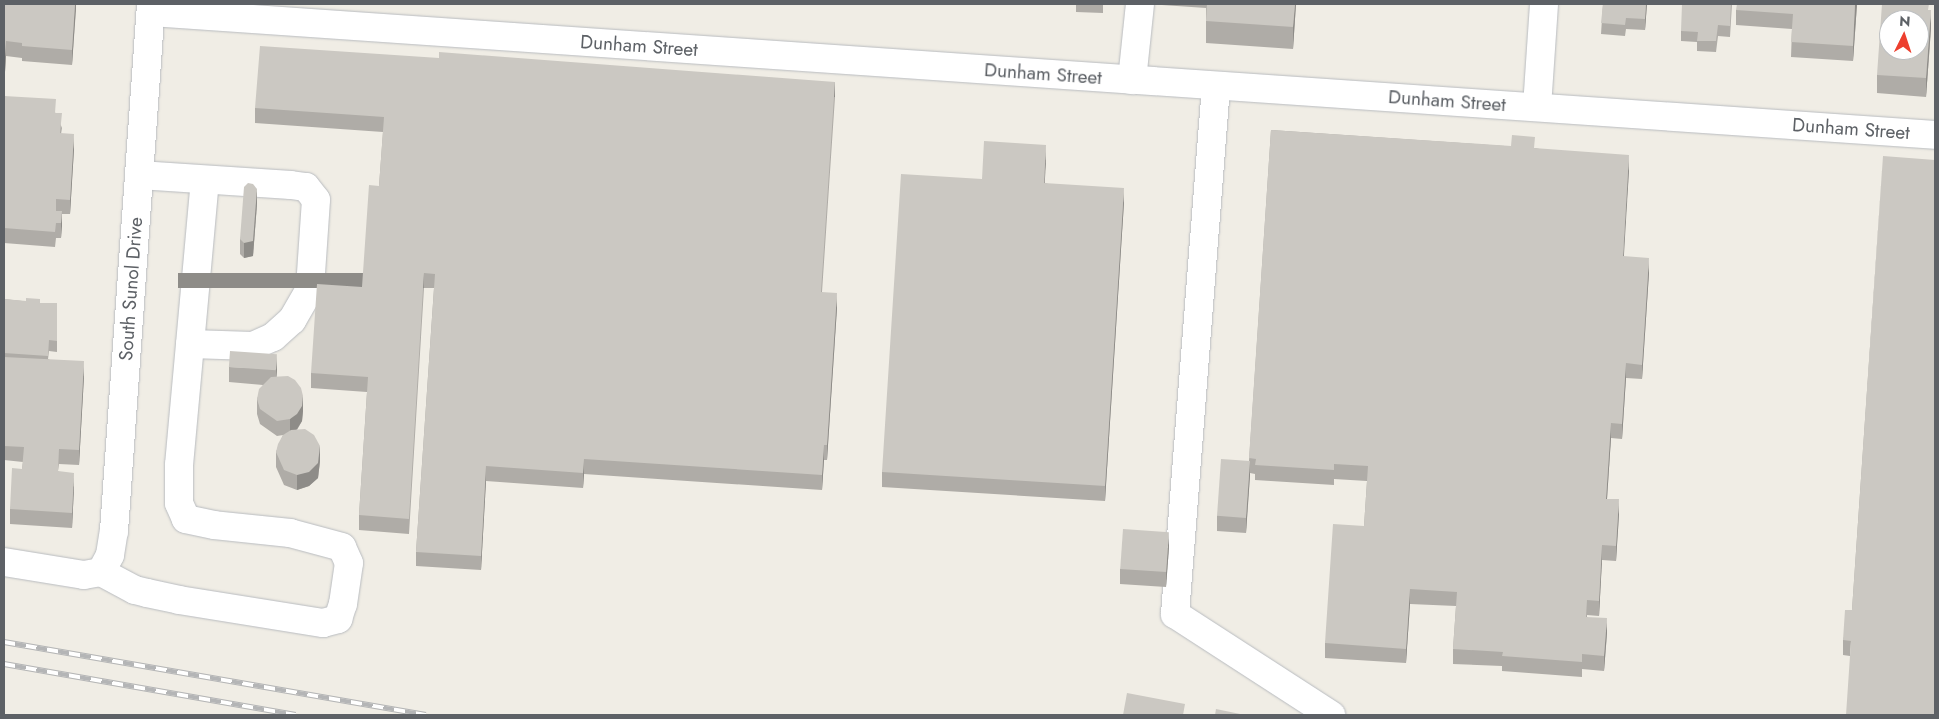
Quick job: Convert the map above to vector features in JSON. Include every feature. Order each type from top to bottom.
[{"type":"street","points":[[1132,80],[1140,4]]},
{"type":"street","points":[[1537,107],[1544,4]]},
{"type":"street","name":"Dunham Street","points":[[151,8],[1216,86],[1935,135]]},
{"type":"street","name":"South Sunol Drive","points":[[101,572],[110,555],[114,531],[151,8]]},
{"type":"street","points":[[1216,86],[1175,614],[1331,715]]},
{"type":"street","points":[[139,174],[306,187],[316,200],[310,289],[292,320],[273,337],[253,346],[190,344]]},
{"type":"street","points":[[4,562],[84,575],[101,572],[135,590],[179,600],[322,623],[338,619],[345,597],[349,563],[342,546],[290,533],[214,525],[186,519],[179,504],[179,465],[205,180]]},
{"type":"building","points":[[4,4],[75,4],[72,50],[22,46],[22,43],[6,41],[4,57]]},
{"type":"building","points":[[1207,4],[1295,4],[1293,27],[1206,21]]},
{"type":"building","points":[[1603,4],[1646,4],[1645,19],[1626,18],[1625,25],[1601,23]]},
{"type":"building","points":[[1682,4],[1731,4],[1730,26],[1718,25],[1716,41],[1697,41],[1698,32],[1681,31]]},
{"type":"building","points":[[1737,4],[1855,4],[1853,46],[1791,42],[1793,14],[1736,10]]},
{"type":"building","points":[[1882,4],[1929,4],[1928,10],[1882,10]]},
{"type":"building","points":[[1929,10],[1931,10],[1929,37]]},
{"type":"building","points":[[260,46],[439,58],[439,52],[835,82],[821,292],[837,293],[827,445],[824,445],[822,475],[584,459],[583,473],[486,466],[481,556],[416,552],[435,274],[424,273],[409,519],[359,515],[368,377],[311,373],[317,284],[362,287],[369,185],[379,186],[384,117],[255,108]]},
{"type":"building","points":[[1879,47],[1879,60],[1927,60],[1926,78],[1877,75]]},
{"type":"building","points":[[4,96],[56,99],[55,113],[62,113],[60,133],[74,134],[70,200],[56,199],[56,211],[62,211],[61,223],[56,223],[55,232],[4,228]]},
{"type":"building","points":[[1271,130],[1511,146],[1512,135],[1535,137],[1534,148],[1629,155],[1623,256],[1649,258],[1642,365],[1626,363],[1622,424],[1611,423],[1606,499],[1619,499],[1616,546],[1602,545],[1599,601],[1587,600],[1586,617],[1607,618],[1604,656],[1582,654],[1582,662],[1502,656],[1503,652],[1453,649],[1457,592],[1410,589],[1406,649],[1325,643],[1333,524],[1364,526],[1368,466],[1334,464],[1334,470],[1255,465],[1256,459],[1249,458]]},
{"type":"building","points":[[984,141],[1046,145],[1044,183],[1124,188],[1105,486],[882,472],[901,174],[982,179]]},
{"type":"building","points":[[1883,156],[1935,160],[1935,715],[1846,715],[1851,641],[1843,640],[1845,610],[1852,610]]},
{"type":"building","points":[[248,183],[253,184],[257,189],[253,241],[244,243],[240,239],[244,187]]},
{"type":"building","points":[[26,298],[40,299],[40,303],[57,303],[57,341],[49,340],[48,356],[4,353],[4,299],[26,301]]},
{"type":"building","points":[[230,351],[277,354],[276,370],[229,367]]},
{"type":"building","points":[[4,357],[84,361],[79,450],[59,449],[58,471],[74,473],[72,513],[10,509],[12,468],[22,469],[24,447],[4,446]]},
{"type":"building","points":[[288,376],[295,380],[301,388],[303,396],[302,406],[297,414],[290,419],[277,421],[260,409],[257,399],[259,389],[271,377]]},
{"type":"building","points":[[305,429],[314,435],[320,446],[318,463],[309,472],[297,475],[284,470],[276,452],[283,435],[291,430]]},
{"type":"building","points":[[1221,459],[1250,461],[1246,518],[1217,516]]},
{"type":"building","points":[[1123,529],[1169,532],[1166,572],[1120,569]]},
{"type":"building","points":[[1127,693],[1185,704],[1183,715],[1123,715]]},
{"type":"building","points":[[1216,709],[1245,715],[1215,715]]},
{"type":"railway","points":[[4,642],[426,715]]},
{"type":"railway","points":[[4,664],[296,715]]}]
